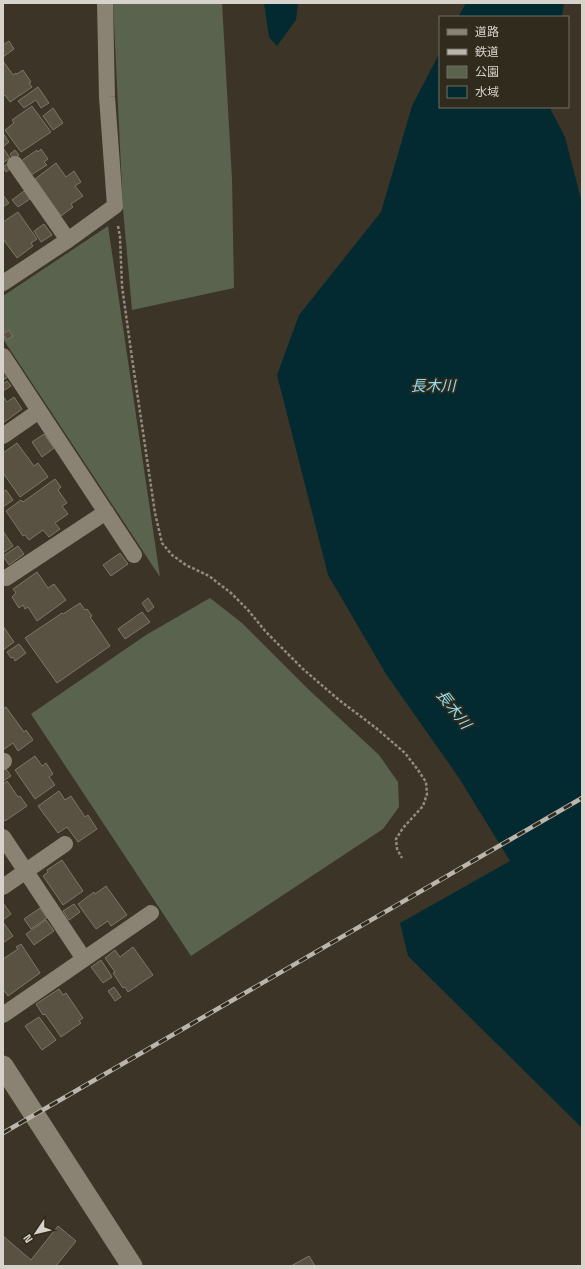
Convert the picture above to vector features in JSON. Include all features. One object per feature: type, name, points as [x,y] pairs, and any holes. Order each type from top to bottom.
[{"type":"street","points":[[3,283],[68,240],[115,206],[107,96],[105,3]]},
{"type":"street","points":[[15,164],[68,240]]},
{"type":"street","points":[[3,356],[134,555]]},
{"type":"street","points":[[3,436],[39,411]]},
{"type":"street","points":[[6,578],[106,512]]},
{"type":"street","points":[[3,836],[84,959]]},
{"type":"street","points":[[3,887],[65,844]]},
{"type":"street","points":[[3,1015],[151,913]]},
{"type":"street","points":[[3,1066],[132,1266]]},
{"type":"path","points":[[115,206],[120,237],[122,286],[132,358],[155,514],[162,543],[172,555],[186,565],[209,576],[231,593],[298,664],[339,700],[376,728],[405,753],[418,770],[426,782],[427,794],[423,806],[403,828],[396,839],[397,849],[402,858]]},
{"type":"green space","points":[[113,3],[222,3],[232,179],[234,288],[132,310],[123,209]]},
{"type":"green space","points":[[108,226],[160,577],[3,339],[3,296]]},
{"type":"green space","points":[[210,598],[242,623],[308,689],[379,755],[398,782],[399,807],[383,829],[191,956],[31,714],[146,635]]},
{"type":"water","points":[[264,3],[298,3],[296,20],[277,46],[269,37]]},
{"type":"water","points":[[466,3],[564,3],[562,16],[459,16]]},
{"type":"water","name":"長木川","points":[[439,54],[439,108],[551,108],[565,137],[582,203],[582,1128],[408,956],[400,923],[510,861],[459,778],[386,674],[328,575],[277,375],[299,315],[381,212],[412,106]]},
{"type":"building","points":[[9,41],[14,49],[3,57],[3,45]]},
{"type":"building","points":[[3,61],[13,75],[23,70],[31,82],[29,83],[32,87],[10,102],[5,95],[3,96]]},
{"type":"building","points":[[38,87],[49,103],[41,108],[36,100],[24,108],[18,101]]},
{"type":"building","points":[[32,106],[51,132],[21,152],[5,130],[14,123],[12,120]]},
{"type":"building","points":[[53,108],[63,123],[53,130],[43,116]]},
{"type":"building","points":[[3,133],[9,142],[4,146],[3,144]]},
{"type":"building","points":[[3,148],[10,158],[3,163]]},
{"type":"building","points":[[41,149],[48,159],[44,162],[47,165],[31,175],[21,161],[37,150],[38,152]]},
{"type":"building","points":[[15,150],[19,155],[14,159],[10,154]]},
{"type":"building","points":[[56,163],[66,177],[74,171],[81,182],[75,186],[83,196],[71,204],[73,207],[61,216],[35,179]]},
{"type":"building","points":[[7,164],[10,169],[6,172],[3,167]]},
{"type":"building","points":[[24,191],[30,199],[18,207],[12,200]]},
{"type":"building","points":[[3,195],[9,203],[3,207]]},
{"type":"building","points":[[18,212],[37,239],[31,243],[33,246],[17,258],[3,239],[3,222]]},
{"type":"building","points":[[44,224],[52,235],[41,242],[34,231]]},
{"type":"building","points":[[9,330],[13,336],[7,340],[3,334]]},
{"type":"building","points":[[3,370],[8,377],[3,380]]},
{"type":"building","points":[[7,381],[11,386],[3,391],[3,384]]},
{"type":"building","points":[[3,396],[7,402],[14,397],[22,409],[3,423]]},
{"type":"building","points":[[44,434],[54,448],[42,457],[32,442]]},
{"type":"building","points":[[17,443],[34,466],[38,463],[48,477],[20,497],[3,473],[3,453]]},
{"type":"building","points":[[55,479],[61,487],[58,490],[67,503],[62,506],[68,514],[55,523],[60,529],[49,537],[43,530],[29,540],[25,535],[23,536],[6,511],[21,500],[23,502]]},
{"type":"building","points":[[6,490],[13,500],[3,507],[3,492]]},
{"type":"building","points":[[3,531],[13,546],[3,553]]},
{"type":"building","points":[[18,546],[24,554],[9,565],[3,556]]},
{"type":"building","points":[[120,553],[128,564],[111,576],[103,565]]},
{"type":"building","points":[[37,572],[48,588],[54,584],[66,600],[37,621],[28,607],[25,609],[23,605],[19,608],[12,597],[16,593],[13,589]]},
{"type":"building","points":[[148,598],[154,607],[148,612],[142,603]]},
{"type":"building","points":[[80,603],[92,616],[90,617],[110,646],[57,683],[25,638],[62,613],[63,614]]},
{"type":"building","points":[[142,612],[150,622],[125,639],[118,629]]},
{"type":"building","points":[[3,626],[14,642],[3,650]]},
{"type":"building","points":[[19,644],[26,653],[15,661],[7,652]]},
{"type":"building","points":[[6,707],[24,732],[26,730],[33,740],[18,751],[13,743],[3,750],[3,709]]},
{"type":"building","points":[[35,756],[42,766],[46,763],[53,774],[49,777],[55,785],[35,799],[15,770]]},
{"type":"building","points":[[6,769],[11,776],[3,781],[3,771]]},
{"type":"building","points":[[7,781],[18,797],[20,796],[27,806],[5,821],[3,818],[3,784]]},
{"type":"building","points":[[59,791],[65,800],[71,796],[85,817],[88,815],[97,829],[78,842],[67,827],[58,833],[38,806]]},
{"type":"building","points":[[62,860],[83,891],[63,905],[43,876],[48,872],[47,870]]},
{"type":"building","points":[[106,886],[127,915],[111,926],[108,921],[96,929],[78,904],[94,892],[95,894]]},
{"type":"building","points":[[3,903],[11,914],[3,920]]},
{"type":"building","points":[[74,904],[80,912],[69,920],[63,911]]},
{"type":"building","points":[[40,908],[47,918],[31,929],[24,919]]},
{"type":"building","points":[[46,920],[54,931],[34,945],[26,934]]},
{"type":"building","points":[[3,922],[13,936],[3,943]]},
{"type":"building","points":[[21,944],[40,973],[8,996],[3,989],[3,959],[18,949],[16,947]]},
{"type":"building","points":[[133,947],[153,975],[128,992],[125,987],[123,988],[113,973],[115,972],[105,958],[115,950],[120,957]]},
{"type":"building","points":[[101,960],[112,977],[103,983],[91,967]]},
{"type":"building","points":[[114,987],[121,997],[115,1001],[108,991]]},
{"type":"building","points":[[59,989],[63,995],[66,993],[83,1018],[79,1021],[81,1023],[61,1037],[36,1004]]},
{"type":"building","points":[[39,1017],[56,1040],[42,1050],[25,1026]]},
{"type":"building","points":[[58,1226],[76,1241],[56,1266],[3,1266],[3,1236],[31,1260]]},
{"type":"building","points":[[309,1256],[315,1266],[291,1266]]},
{"type":"railway","points":[[3,1133],[582,798]]}]
